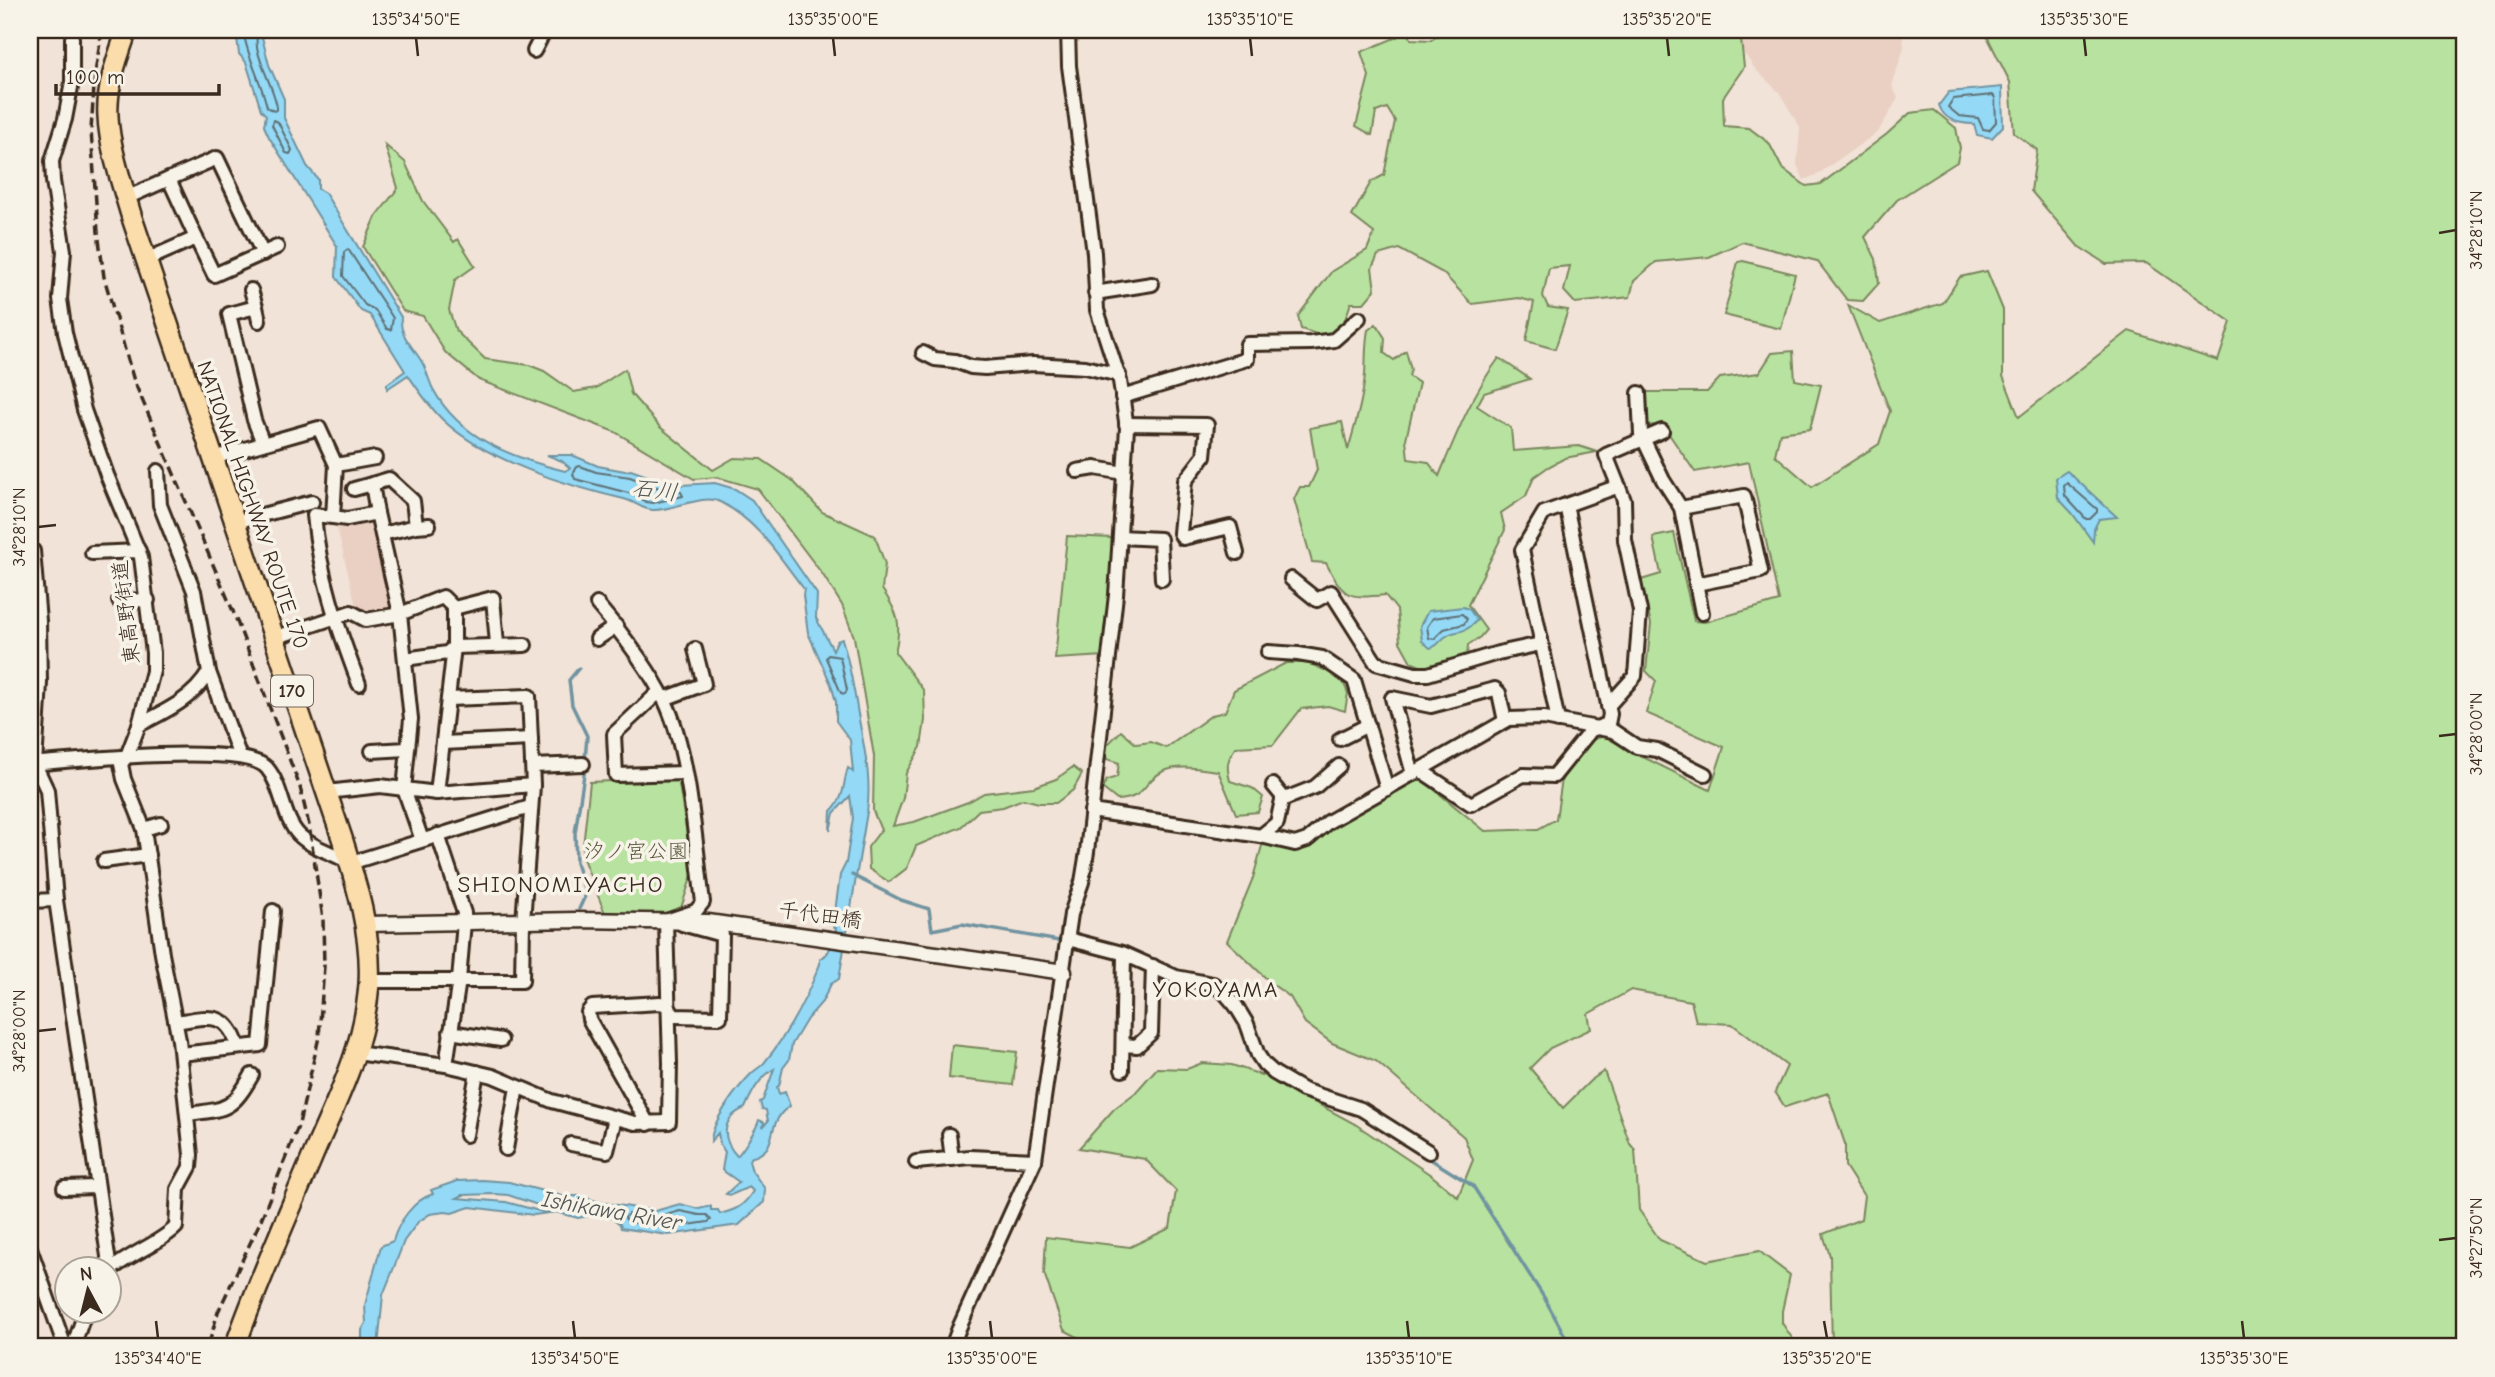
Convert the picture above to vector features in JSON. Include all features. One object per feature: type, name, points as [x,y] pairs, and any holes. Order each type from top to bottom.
[{"type":"highway","name":"NATIONAL HIGHWAY ROUTE 170","points":[[127,30],[114,74],[107,115],[126,198],[327,792],[366,924],[369,981],[356,1054],[235,1347]]},
{"type":"street","points":[[534,51],[545,30]]},
{"type":"street","points":[[952,1347],[958,1328],[1035,1160],[1071,914],[1082,882],[1109,673],[1126,424],[1119,375],[1097,310],[1094,253],[1071,78],[1068,30]]},
{"type":"street","name":"東高野街道","points":[[72,38],[72,82],[65,119],[52,161],[64,251],[60,299],[65,332],[87,419],[139,551],[148,600],[153,671],[139,725],[121,764],[124,779],[144,829],[162,954],[181,1054],[188,1114],[190,1167],[178,1189],[176,1227],[122,1262]]},
{"type":"street","points":[[126,198],[218,158],[263,254]]},
{"type":"street","points":[[169,179],[214,275],[277,247]]},
{"type":"street","points":[[146,260],[196,238]]},
{"type":"street","points":[[1095,293],[1152,284]]},
{"type":"street","points":[[251,290],[259,321]]},
{"type":"street","points":[[256,307],[229,314],[262,443]]},
{"type":"street","points":[[1122,397],[1247,359],[1247,344],[1311,344],[1334,340],[1359,318]]},
{"type":"street","points":[[923,353],[935,359],[955,360],[971,367],[1033,364],[1073,366],[1119,375]]},
{"type":"street","points":[[1639,393],[1641,434],[1663,480],[1681,508],[1702,613]]},
{"type":"street","points":[[1126,424],[1207,425],[1204,456],[1185,481],[1180,533],[1183,538],[1230,527],[1237,553]]},
{"type":"street","points":[[213,458],[319,428],[336,465],[333,517]]},
{"type":"street","points":[[1608,706],[1635,676],[1640,611],[1625,540],[1624,500],[1606,455],[1662,430]]},
{"type":"street","points":[[336,465],[376,458]]},
{"type":"street","points":[[1077,471],[1095,468],[1124,473]]},
{"type":"street","points":[[158,471],[160,505],[194,591],[209,672],[240,757]]},
{"type":"street","points":[[354,489],[389,480],[413,501],[415,526]]},
{"type":"street","points":[[372,484],[400,614],[411,719],[404,789],[422,840]]},
{"type":"street","points":[[1559,721],[1522,550],[1544,513],[1619,486]]},
{"type":"street","points":[[1681,508],[1744,496],[1761,570],[1696,583]]},
{"type":"street","points":[[235,522],[312,502]]},
{"type":"street","points":[[1505,721],[1499,693],[1495,689],[1431,706],[1392,698],[1417,772],[1471,804],[1523,775],[1554,776],[1591,730],[1608,724],[1608,706],[1566,505]]},
{"type":"street","points":[[359,684],[334,618],[317,551],[314,515],[347,519],[377,513]]},
{"type":"street","points":[[382,534],[429,525]]},
{"type":"street","points":[[1120,537],[1160,539],[1163,579]]},
{"type":"street","points":[[30,549],[33,551],[39,621],[32,764],[47,790],[56,900],[106,1254]]},
{"type":"street","points":[[92,553],[139,551]]},
{"type":"street","points":[[1291,579],[1317,600],[1331,592],[1376,663],[1415,674],[1428,674],[1498,653],[1541,644]]},
{"type":"street","points":[[274,638],[351,612],[366,620],[400,614],[443,597],[454,608],[454,648],[437,793]]},
{"type":"street","points":[[454,608],[493,598],[497,644]]},
{"type":"street","points":[[119,601],[148,600]]},
{"type":"street","points":[[597,604],[616,626],[662,695],[674,723],[685,773],[702,902],[696,911],[672,922]]},
{"type":"street","points":[[597,639],[616,626]]},
{"type":"street","points":[[404,659],[447,653],[454,648],[497,644],[525,645]]},
{"type":"street","points":[[685,773],[616,775],[614,734],[662,695],[704,684],[695,649]]},
{"type":"street","points":[[1268,652],[1322,659],[1354,680],[1387,789]]},
{"type":"street","points":[[139,725],[182,702],[196,690],[209,672]]},
{"type":"street","points":[[369,981],[522,981],[523,922],[533,785],[529,696],[448,699]]},
{"type":"street","points":[[1091,811],[1261,835],[1295,844],[1307,841],[1328,822],[1509,719],[1544,718],[1598,727],[1612,731],[1637,747],[1657,750],[1705,774]]},
{"type":"street","points":[[1340,739],[1368,725]]},
{"type":"street","points":[[443,743],[531,738]]},
{"type":"street","points":[[372,751],[407,749]]},
{"type":"street","points":[[32,764],[127,756],[248,758],[265,766],[297,833],[312,844],[350,863],[530,807]]},
{"type":"street","points":[[533,766],[583,764]]},
{"type":"street","points":[[1282,800],[1315,787],[1339,766]]},
{"type":"street","points":[[327,792],[380,786],[437,793],[533,785]]},
{"type":"street","points":[[1261,835],[1276,822],[1282,800],[1273,785]]},
{"type":"street","points":[[144,829],[161,824]]},
{"type":"street","points":[[438,835],[464,913],[459,980],[446,1065]]},
{"type":"street","points":[[104,861],[148,855]]},
{"type":"street","points":[[30,901],[56,900]]},
{"type":"street","points":[[181,1054],[260,1045],[273,911]]},
{"type":"street","points":[[667,1005],[674,1016],[720,1017],[722,935],[672,922]]},
{"type":"street","points":[[356,1054],[446,1065],[493,1076],[552,1101],[615,1118],[648,1124],[669,1122],[667,1005],[672,922]]},
{"type":"street","name":"千代田橋","points":[[366,924],[672,922],[742,925],[1064,972]]},
{"type":"street","points":[[1068,939],[1124,954],[1176,977],[1213,984],[1224,992],[1247,1024],[1258,1055],[1274,1073],[1303,1090],[1361,1109],[1429,1152]]},
{"type":"street","points":[[1122,1070],[1124,954]]},
{"type":"street","points":[[1123,1045],[1137,1046],[1151,1033],[1153,966]]},
{"type":"street","points":[[648,1124],[589,1019],[588,1012],[593,1007],[667,1005]]},
{"type":"street","points":[[176,1022],[203,1018],[219,1019],[230,1027],[238,1048]]},
{"type":"street","points":[[450,1032],[501,1040]]},
{"type":"street","points":[[466,1135],[464,1111],[477,1072]]},
{"type":"street","points":[[188,1114],[228,1107],[253,1075]]},
{"type":"street","points":[[506,1149],[504,1127],[517,1087]]},
{"type":"street","points":[[579,1142],[607,1151],[615,1118]]},
{"type":"street","points":[[949,1135],[952,1159]]},
{"type":"street","points":[[916,1162],[952,1159],[1035,1160]]},
{"type":"street","points":[[64,1188],[96,1187]]},
{"type":"street","points":[[30,1248],[65,1347]]},
{"type":"street","points":[[74,1347],[82,1324]]},
{"type":"shaded area","points":[[1727,30],[1902,30],[1904,47],[1892,86],[1898,98],[1878,132],[1818,174],[1804,180],[1797,165],[1800,127],[1779,92],[1756,70]]},
{"type":"shaded area","points":[[365,518],[374,521],[394,603],[389,612],[368,615],[357,610],[336,524]]},
{"type":"green space","points":[[1395,30],[1408,30],[1411,39],[1431,40],[1448,30],[1740,30],[1744,67],[1723,98],[1724,126],[1749,128],[1769,143],[1782,168],[1806,186],[1821,184],[1910,113],[1934,110],[1956,128],[1960,148],[1957,162],[1897,200],[1865,237],[1876,259],[1879,283],[1863,301],[1847,300],[1817,261],[1742,242],[1709,257],[1656,262],[1634,281],[1630,297],[1575,303],[1564,291],[1570,266],[1549,268],[1543,296],[1548,307],[1568,310],[1555,349],[1526,341],[1534,302],[1519,298],[1472,304],[1443,273],[1399,249],[1378,255],[1372,268],[1375,290],[1364,303],[1351,303],[1343,325],[1329,338],[1301,329],[1298,316],[1332,271],[1367,250],[1374,233],[1352,216],[1371,182],[1384,175],[1395,121],[1387,108],[1376,112],[1372,135],[1356,126],[1369,76],[1361,52],[1397,37]]},
{"type":"green space","points":[[1984,30],[2465,30],[2465,1345],[1832,1347],[1830,1256],[1823,1234],[1861,1219],[1864,1196],[1845,1166],[1845,1144],[1828,1093],[1785,1107],[1775,1092],[1787,1066],[1732,1024],[1696,1022],[1691,1001],[1631,990],[1588,1014],[1591,1029],[1550,1048],[1530,1068],[1563,1108],[1604,1071],[1630,1144],[1635,1150],[1639,1210],[1660,1240],[1707,1261],[1759,1251],[1790,1275],[1782,1323],[1798,1347],[1097,1347],[1064,1330],[1044,1273],[1046,1237],[1130,1247],[1170,1228],[1176,1191],[1145,1159],[1079,1148],[1114,1109],[1135,1093],[1157,1068],[1187,1069],[1202,1063],[1232,1065],[1270,1078],[1355,1124],[1431,1175],[1458,1197],[1473,1160],[1464,1137],[1376,1061],[1332,1043],[1305,1023],[1290,997],[1272,984],[1227,941],[1253,878],[1263,842],[1298,850],[1333,826],[1420,778],[1485,831],[1538,829],[1556,819],[1562,779],[1589,741],[1604,736],[1710,790],[1724,747],[1646,713],[1656,681],[1646,671],[1651,624],[1641,580],[1661,574],[1653,537],[1674,533],[1694,621],[1705,622],[1779,601],[1749,462],[1695,472],[1662,424],[1647,426],[1647,392],[1707,392],[1720,378],[1759,373],[1772,353],[1793,351],[1795,380],[1821,385],[1810,429],[1780,433],[1775,455],[1812,487],[1879,444],[1890,411],[1848,305],[1880,323],[1943,303],[1960,277],[1987,271],[2003,310],[2003,376],[2019,417],[2129,331],[2218,361],[2231,322],[2146,263],[2106,264],[2078,246],[2031,191],[2037,150],[2014,133],[2010,82]]},
{"type":"green space","points":[[385,145],[405,162],[423,201],[454,242],[458,239],[475,266],[455,280],[449,310],[456,331],[485,359],[529,365],[544,371],[574,392],[596,388],[625,369],[631,394],[660,427],[713,470],[734,458],[761,459],[792,480],[822,512],[875,536],[885,564],[882,589],[897,619],[895,652],[924,691],[925,720],[921,747],[906,773],[903,798],[893,826],[914,822],[968,802],[984,793],[1034,787],[1056,779],[1073,767],[1082,774],[1073,790],[1056,803],[1023,799],[1003,807],[979,810],[961,827],[916,846],[907,868],[889,882],[869,869],[868,847],[881,830],[873,811],[874,756],[854,637],[842,605],[823,575],[758,489],[717,477],[694,479],[615,432],[479,380],[445,352],[423,316],[403,311],[363,247],[376,217],[398,188]]},
{"type":"green space","points":[[1738,262],[1795,274],[1781,329],[1724,315]]},
{"type":"green space","points":[[1376,324],[1385,338],[1384,353],[1394,360],[1406,351],[1411,370],[1409,376],[1419,383],[1406,439],[1408,459],[1428,462],[1439,476],[1473,400],[1499,358],[1530,379],[1484,393],[1477,406],[1511,428],[1513,451],[1579,446],[1597,452],[1565,458],[1548,467],[1534,477],[1526,496],[1501,513],[1505,530],[1468,605],[1486,630],[1468,645],[1467,657],[1427,669],[1411,662],[1400,642],[1397,610],[1385,595],[1354,596],[1342,589],[1326,563],[1312,562],[1294,499],[1300,487],[1309,487],[1317,470],[1310,428],[1342,422],[1348,450],[1362,393],[1368,330]]},
{"type":"green space","points":[[1067,536],[1113,538],[1105,656],[1055,659]]},
{"type":"green space","points":[[1286,663],[1308,663],[1341,677],[1348,693],[1345,711],[1328,706],[1301,709],[1273,745],[1236,747],[1228,763],[1230,781],[1252,788],[1263,797],[1258,812],[1236,814],[1218,771],[1175,768],[1162,772],[1139,793],[1127,799],[1117,800],[1102,788],[1107,780],[1117,777],[1119,763],[1107,759],[1104,748],[1121,731],[1136,744],[1151,742],[1166,748],[1212,715],[1225,712],[1234,690]]},
{"type":"green space","name":"汐ノ宮公園","points":[[678,778],[693,872],[679,914],[605,913],[582,856],[590,782]]},
{"type":"green space","points":[[952,1045],[1017,1052],[1013,1085],[949,1078]]},
{"type":"water","points":[[236,30],[274,31],[262,37],[269,65],[284,99],[284,118],[307,166],[318,179],[318,189],[325,193],[401,317],[402,330],[423,364],[433,389],[458,421],[490,444],[546,466],[565,471],[570,468],[562,461],[547,455],[572,455],[598,466],[631,470],[680,485],[715,483],[735,489],[752,500],[817,594],[816,618],[833,650],[837,641],[842,639],[868,775],[867,812],[839,979],[831,984],[822,1002],[807,1019],[792,1044],[789,1060],[783,1068],[777,1087],[779,1094],[785,1092],[790,1106],[777,1121],[769,1145],[749,1161],[752,1171],[765,1189],[764,1202],[739,1225],[668,1235],[621,1228],[612,1218],[593,1215],[578,1218],[556,1212],[534,1215],[470,1207],[452,1213],[430,1214],[418,1222],[404,1241],[383,1295],[378,1347],[362,1347],[362,1330],[366,1323],[365,1305],[381,1246],[393,1241],[407,1213],[419,1201],[433,1194],[431,1190],[457,1181],[509,1182],[562,1196],[581,1196],[599,1202],[655,1211],[680,1204],[699,1209],[711,1206],[711,1210],[718,1210],[720,1214],[739,1207],[750,1196],[753,1191],[749,1187],[731,1195],[726,1194],[739,1182],[722,1170],[725,1152],[718,1133],[711,1141],[712,1133],[733,1096],[764,1063],[789,1028],[809,990],[820,959],[827,954],[831,946],[836,928],[833,926],[840,875],[846,863],[853,818],[850,796],[834,813],[830,831],[831,811],[841,796],[848,768],[853,772],[850,740],[836,721],[836,702],[831,684],[808,633],[804,589],[767,541],[746,519],[713,500],[649,510],[628,500],[529,470],[482,448],[444,421],[408,375],[387,389],[387,384],[405,371],[370,315],[361,311],[336,277],[337,246],[269,137],[264,126],[266,115],[261,110],[246,62],[239,54]],"holes":[[[774,1069],[760,1102],[762,1109],[766,1110],[768,1121],[763,1127],[764,1122],[759,1120],[750,1139],[737,1156],[726,1136],[728,1123],[731,1117],[745,1108],[756,1086]],[[463,1195],[508,1195],[550,1209],[543,1212],[506,1202],[457,1198]]]},
{"type":"water","points":[[2002,87],[2003,126],[1992,138],[1977,135],[1974,124],[1948,118],[1939,105],[1949,92]]},
{"type":"water","points":[[2067,471],[2117,517],[2099,519],[2094,529],[2093,542],[2058,498],[2056,478]]},
{"type":"water","points":[[1463,607],[1469,609],[1477,620],[1472,625],[1449,634],[1430,648],[1422,641],[1420,626],[1428,611]]},
{"type":"waterway","points":[[579,668],[569,680],[572,705],[587,736],[585,760]]},
{"type":"waterway","points":[[579,909],[586,894],[576,863],[575,833],[585,768]]},
{"type":"waterway","points":[[852,875],[901,900],[929,909],[932,930],[962,924],[1065,942]]},
{"type":"waterway","points":[[1174,982],[1182,987],[1200,987]]},
{"type":"waterway","points":[[1244,1032],[1248,1052],[1255,1060]]},
{"type":"waterway","points":[[1427,1157],[1473,1186],[1545,1299],[1571,1347]]},
{"type":"railway","points":[[102,30],[95,73],[91,130],[104,277],[134,381],[233,611],[300,787],[309,825],[323,919],[324,966],[319,1037],[299,1124],[260,1222],[218,1312],[208,1347]]},
{"type":"district","name":"SHIONOMIYACHO","points":[[561,884]]},
{"type":"district","name":"YOKOYAMA","points":[[1216,989]]},
{"type":"water label","name":"石川","points":[[655,490]]},
{"type":"water label","name":"Ishikawa River","points":[[612,1211]]}]
